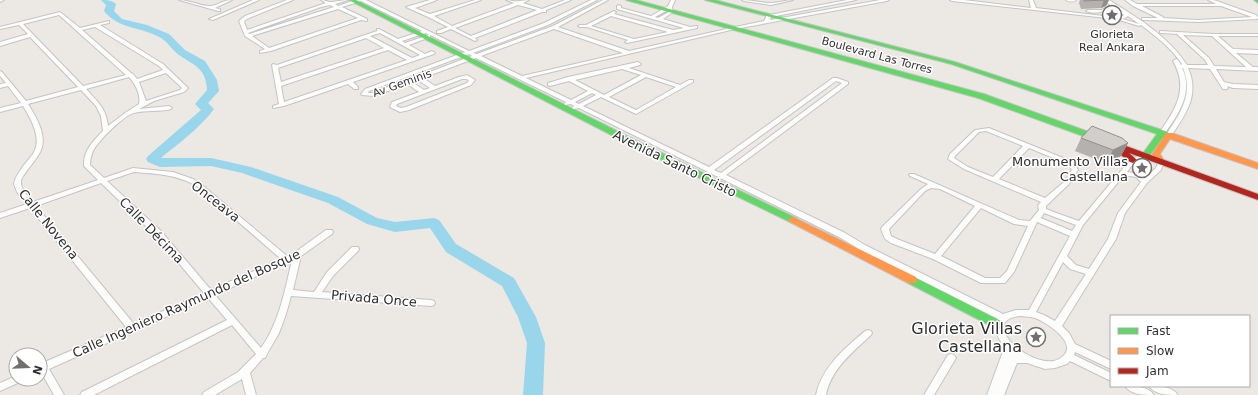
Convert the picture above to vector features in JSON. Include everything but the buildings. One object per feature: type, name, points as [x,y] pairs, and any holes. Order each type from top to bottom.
[{"type":"main road","name":"Avenida Santo Cristo","points":[[355,0],[518,79],[853,249],[1001,321]]},
{"type":"main road","name":"Boulevard Las Torres","points":[[629,0],[668,9],[981,96],[1258,197]]},
{"type":"main road","name":"Boulevard Las Torres","points":[[708,0],[768,20],[784,20],[952,63],[1258,166]]},
{"type":"main road","points":[[1144,156],[1165,134]]},
{"type":"main road","points":[[1161,162],[1156,154],[1165,134]]},
{"type":"main road","name":"Boulevard Las Torres","points":[[1116,145],[1133,160]]},
{"type":"street","points":[[181,0],[218,10]]},
{"type":"street","points":[[210,8],[230,0]]},
{"type":"street","points":[[211,19],[258,0]]},
{"type":"street","points":[[269,50],[248,34],[241,23],[243,19],[291,0]]},
{"type":"street","points":[[262,52],[363,20],[323,0]]},
{"type":"street","points":[[248,34],[320,6],[355,0]]},
{"type":"street","points":[[248,34],[338,8],[355,0]]},
{"type":"street","points":[[435,0],[409,8],[430,16],[474,39],[569,0]]},
{"type":"street","points":[[430,16],[480,0]]},
{"type":"street","points":[[508,0],[544,11]]},
{"type":"street","points":[[439,32],[527,0]]},
{"type":"street","name":"Av Geminis","points":[[595,0],[546,24],[469,55],[418,77],[372,95],[365,95],[364,93],[412,73],[469,55],[554,27],[606,0]]},
{"type":"street","points":[[659,20],[674,0]]},
{"type":"street","points":[[744,0],[763,4],[791,0]]},
{"type":"street","points":[[518,79],[627,52],[854,0]]},
{"type":"street","points":[[784,20],[887,0]]},
{"type":"street","points":[[952,0],[1024,6],[1033,5],[1088,13],[1140,25]]},
{"type":"street","points":[[989,0],[1024,6]]},
{"type":"street","points":[[1068,0],[1074,0]]},
{"type":"street","points":[[1102,0],[1140,25],[1158,40],[1180,63],[1255,69]]},
{"type":"street","points":[[1106,0],[1126,16],[1156,33],[1180,63],[1183,74],[1183,96],[1165,134]]},
{"type":"street","points":[[1127,0],[1163,20]]},
{"type":"street","points":[[1144,18],[1198,21],[1257,18],[1210,0]]},
{"type":"street","points":[[846,1],[856,6]]},
{"type":"street","points":[[1135,5],[1223,5]]},
{"type":"street","points":[[587,26],[610,14],[619,7],[651,18],[689,28]]},
{"type":"street","points":[[1088,13],[1113,7]]},
{"type":"street","points":[[651,18],[668,9]]},
{"type":"street","points":[[1105,10],[1126,16]]},
{"type":"street","points":[[0,28],[60,13],[131,75],[136,81],[143,99],[142,104],[182,91],[185,88],[161,65],[96,25]]},
{"type":"street","points":[[610,14],[673,32]]},
{"type":"street","points":[[1112,18],[1126,16]]},
{"type":"street","points":[[78,30],[107,22]]},
{"type":"street","points":[[20,23],[80,88],[98,105],[104,116],[106,130]]},
{"type":"street","points":[[546,24],[627,52]]},
{"type":"street","points":[[580,26],[587,26],[630,41],[695,27]]},
{"type":"street","points":[[282,105],[276,66],[380,30],[400,40],[423,55]]},
{"type":"street","points":[[593,40],[607,32]]},
{"type":"street","points":[[1162,32],[1179,34],[1258,35]]},
{"type":"street","points":[[400,40],[426,34]]},
{"type":"street","points":[[406,44],[426,34]]},
{"type":"street","points":[[1179,34],[1212,65],[1223,86],[1258,87]]},
{"type":"street","points":[[0,44],[32,35]]},
{"type":"street","points":[[1213,35],[1255,69]]},
{"type":"street","points":[[366,36],[410,59]]},
{"type":"street","points":[[278,85],[388,48]]},
{"type":"street","points":[[1232,51],[1258,52]]},
{"type":"street","points":[[275,108],[410,59],[432,53]]},
{"type":"street","points":[[550,84],[638,64]]},
{"type":"street","points":[[623,67],[681,87]]},
{"type":"street","points":[[136,81],[166,71]]},
{"type":"street","name":"Calle Novena","points":[[0,73],[24,103],[35,124],[40,145],[17,182],[18,187],[31,205],[132,328]]},
{"type":"street","points":[[412,73],[434,88]]},
{"type":"street","points":[[0,110],[131,75]]},
{"type":"street","points":[[570,106],[602,96],[646,75]]},
{"type":"street","points":[[402,77],[424,92]]},
{"type":"street","points":[[468,77],[472,80],[469,84],[407,109],[400,110],[393,108],[394,103],[424,92],[461,78],[468,77]]},
{"type":"street","points":[[568,79],[636,112],[690,81]]},
{"type":"street","points":[[709,170],[835,79],[846,83],[721,176]]},
{"type":"street","points":[[348,81],[356,88]]},
{"type":"street","points":[[0,86],[10,84]]},
{"type":"street","points":[[570,106],[592,91]]},
{"type":"street","name":"Calle Décima","points":[[142,104],[106,130],[89,154],[86,162],[87,166],[158,232],[262,355]]},
{"type":"street","name":"Avenida Santo Cristo","points":[[570,106],[709,170],[1001,321]]},
{"type":"street","name":"Calle Décima","points":[[132,112],[169,108]]},
{"type":"street","points":[[941,187],[930,186],[923,190],[885,228],[888,236],[894,241],[936,257],[984,281],[1002,281],[1010,272],[1035,222],[1043,210],[1042,205],[1067,183],[1075,170],[1074,166],[1058,157],[1027,146],[988,129],[977,131],[952,155],[951,159],[957,164],[1045,201]]},
{"type":"street","points":[[994,180],[1027,146]]},
{"type":"street","points":[[1031,314],[1080,224],[1133,160],[1144,156]]},
{"type":"street","points":[[1058,326],[1112,240],[1122,213],[1145,182],[1160,169],[1161,162]]},
{"type":"street","name":"Onceava","points":[[102,180],[133,170],[173,174],[194,182],[287,260]]},
{"type":"street","points":[[1122,173],[1138,175],[1145,182]]},
{"type":"street","points":[[912,175],[1017,222],[1035,222],[1074,235]]},
{"type":"street","points":[[0,216],[102,180]]},
{"type":"street","points":[[936,257],[979,206]]},
{"type":"street","points":[[1043,210],[1080,224]]},
{"type":"street","name":"Calle Ingeniero Raymundo del Bosque","points":[[48,365],[287,260],[297,255],[329,232]]},
{"type":"street","name":"Privada Once","points":[[317,294],[334,270],[355,249]]},
{"type":"street","points":[[207,395],[245,372],[262,355],[278,327],[297,255]]},
{"type":"street","points":[[1063,257],[1073,267],[1091,273]]},
{"type":"street","name":"Privada Once","points":[[288,293],[431,303]]},
{"type":"street","points":[[992,395],[1007,354],[1004,342],[999,332],[1001,321],[1010,314],[1031,314],[1058,326],[1066,334],[1071,346],[1070,357]]},
{"type":"street","points":[[85,395],[233,321]]},
{"type":"street","points":[[821,395],[822,385],[838,362],[868,333]]},
{"type":"street","points":[[1004,342],[1018,354],[1029,360]]},
{"type":"street","points":[[1071,346],[1110,365]]},
{"type":"street","points":[[999,395],[1014,359],[1053,364],[1062,362],[1070,357]]},
{"type":"street","points":[[1070,357],[1110,377]]},
{"type":"street","points":[[929,395],[951,358]]},
{"type":"street","points":[[245,372],[251,395]]},
{"type":"street","points":[[48,378],[59,395]]},
{"type":"street","points":[[1132,387],[1149,395]]},
{"type":"street","points":[[1156,387],[1173,395]]},
{"type":"waterway","points":[[105,0],[111,4],[109,11],[119,21],[144,27],[166,36],[181,52],[201,63],[212,80],[213,91],[201,104],[208,109],[201,118],[153,159],[160,163],[211,162],[246,170],[333,200],[372,221],[395,227],[434,223],[451,248],[508,282],[527,317],[536,343],[533,395]]},
{"type":"traffic: fast","points":[[352,0],[628,140],[793,220]]},
{"type":"traffic: fast","points":[[629,0],[981,96],[1097,138]]},
{"type":"traffic: fast","points":[[708,0],[953,63],[1172,137]]},
{"type":"traffic: fast","points":[[1145,156],[1162,133]]},
{"type":"traffic: fast","points":[[912,280],[999,325]]},
{"type":"traffic: slow","points":[[1161,162],[1156,154],[1169,135]]},
{"type":"traffic: slow","points":[[1172,137],[1258,166]]},
{"type":"traffic: slow","points":[[793,220],[912,280]]},
{"type":"traffic: jam","points":[[1112,144],[1133,160]]},
{"type":"traffic: jam","points":[[1123,148],[1258,197]]},
{"type":"place","name":"Glorieta Real Ankara","points":[[1112,15]]},
{"type":"place","name":"Monumento Villas Castellana","points":[[1142,168]]},
{"type":"place","name":"Glorieta Villas Castellana","points":[[1036,337]]}]
